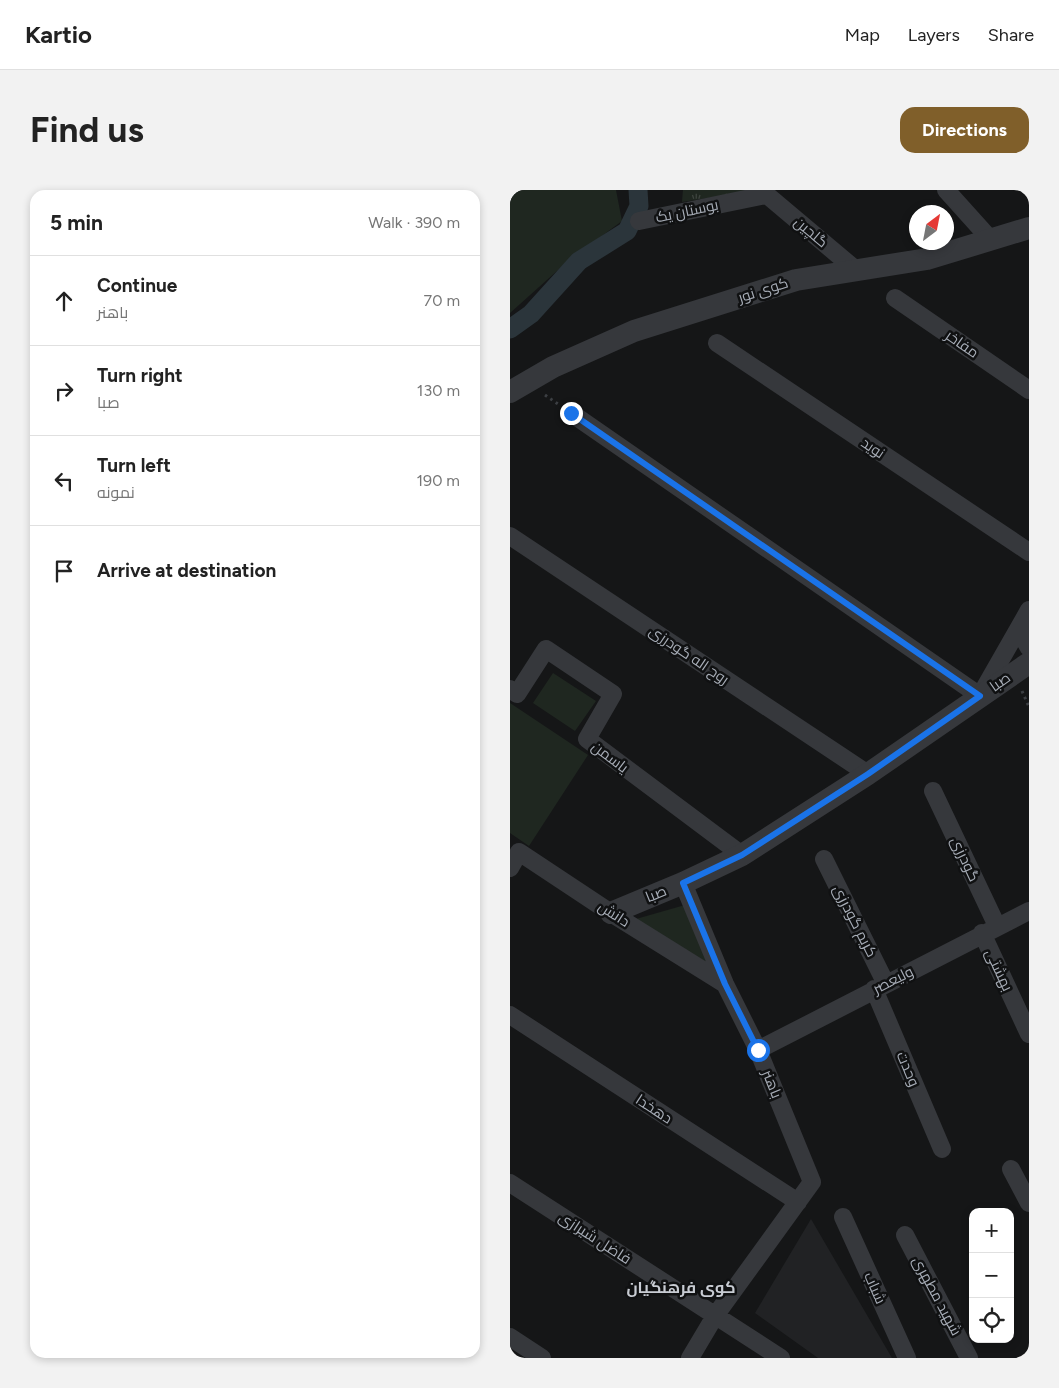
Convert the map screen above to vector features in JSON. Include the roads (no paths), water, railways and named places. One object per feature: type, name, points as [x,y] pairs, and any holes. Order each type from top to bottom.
[{"type":"street","points":[[946,190],[991,240]]},
{"type":"street","name":"بوستان یک","points":[[639,221],[763,192]]},
{"type":"street","name":"گلچین","points":[[763,192],[856,270]]},
{"type":"street","name":"کوی نور","points":[[518,388],[553,367],[634,331],[796,280],[927,259],[1029,228]]},
{"type":"street","name":"مفاخر","points":[[895,298],[1029,390]]},
{"type":"street","name":"نوید","points":[[717,343],[1029,552]]},
{"type":"street","points":[[571,413],[980,696],[1025,617]]},
{"type":"street","name":"روح اله گودرزی","points":[[510,536],[868,774]]},
{"type":"street","points":[[1025,617],[1022,636],[1029,648]]},
{"type":"street","name":"یاسمن","points":[[510,689],[517,694],[546,649],[613,694],[587,739],[742,855]]},
{"type":"street","name":"صبا","points":[[611,913],[683,883],[742,855],[868,774],[1029,663]]},
{"type":"street","name":"گودرزی","points":[[933,791],[990,930]]},
{"type":"street","name":"دانش","points":[[510,868],[519,852],[611,913],[725,984]]},
{"type":"street","name":"کریم گودرزی","points":[[824,859],[880,987]]},
{"type":"street","name":"باهنر","points":[[683,883],[725,984],[758,1050],[812,1182],[798,1202]]},
{"type":"street","name":"ولیعصر","points":[[758,1050],[1029,911]]},
{"type":"street","name":"بهشتی","points":[[990,930],[1029,1034]]},
{"type":"street","name":"وحدت","points":[[880,987],[942,1149]]},
{"type":"street","name":"دهخدا","points":[[510,1015],[798,1202]]},
{"type":"street","points":[[1011,1170],[1029,1203]]},
{"type":"street","name":"فاضل شیرازی","points":[[510,1183],[781,1358]]},
{"type":"street","points":[[690,1358],[715,1316],[798,1202]]},
{"type":"street","name":"شباب","points":[[843,1217],[907,1358]]},
{"type":"street","name":"شهید مطهری","points":[[905,1235],[969,1358]]},
{"type":"street","points":[[510,1337],[542,1358]]},
{"type":"waterway","points":[[510,329],[531,314],[579,261],[627,231],[639,206],[638,190]]},
{"type":"district","name":"کوی فرهنگیان","points":[[681,1287]]}]
